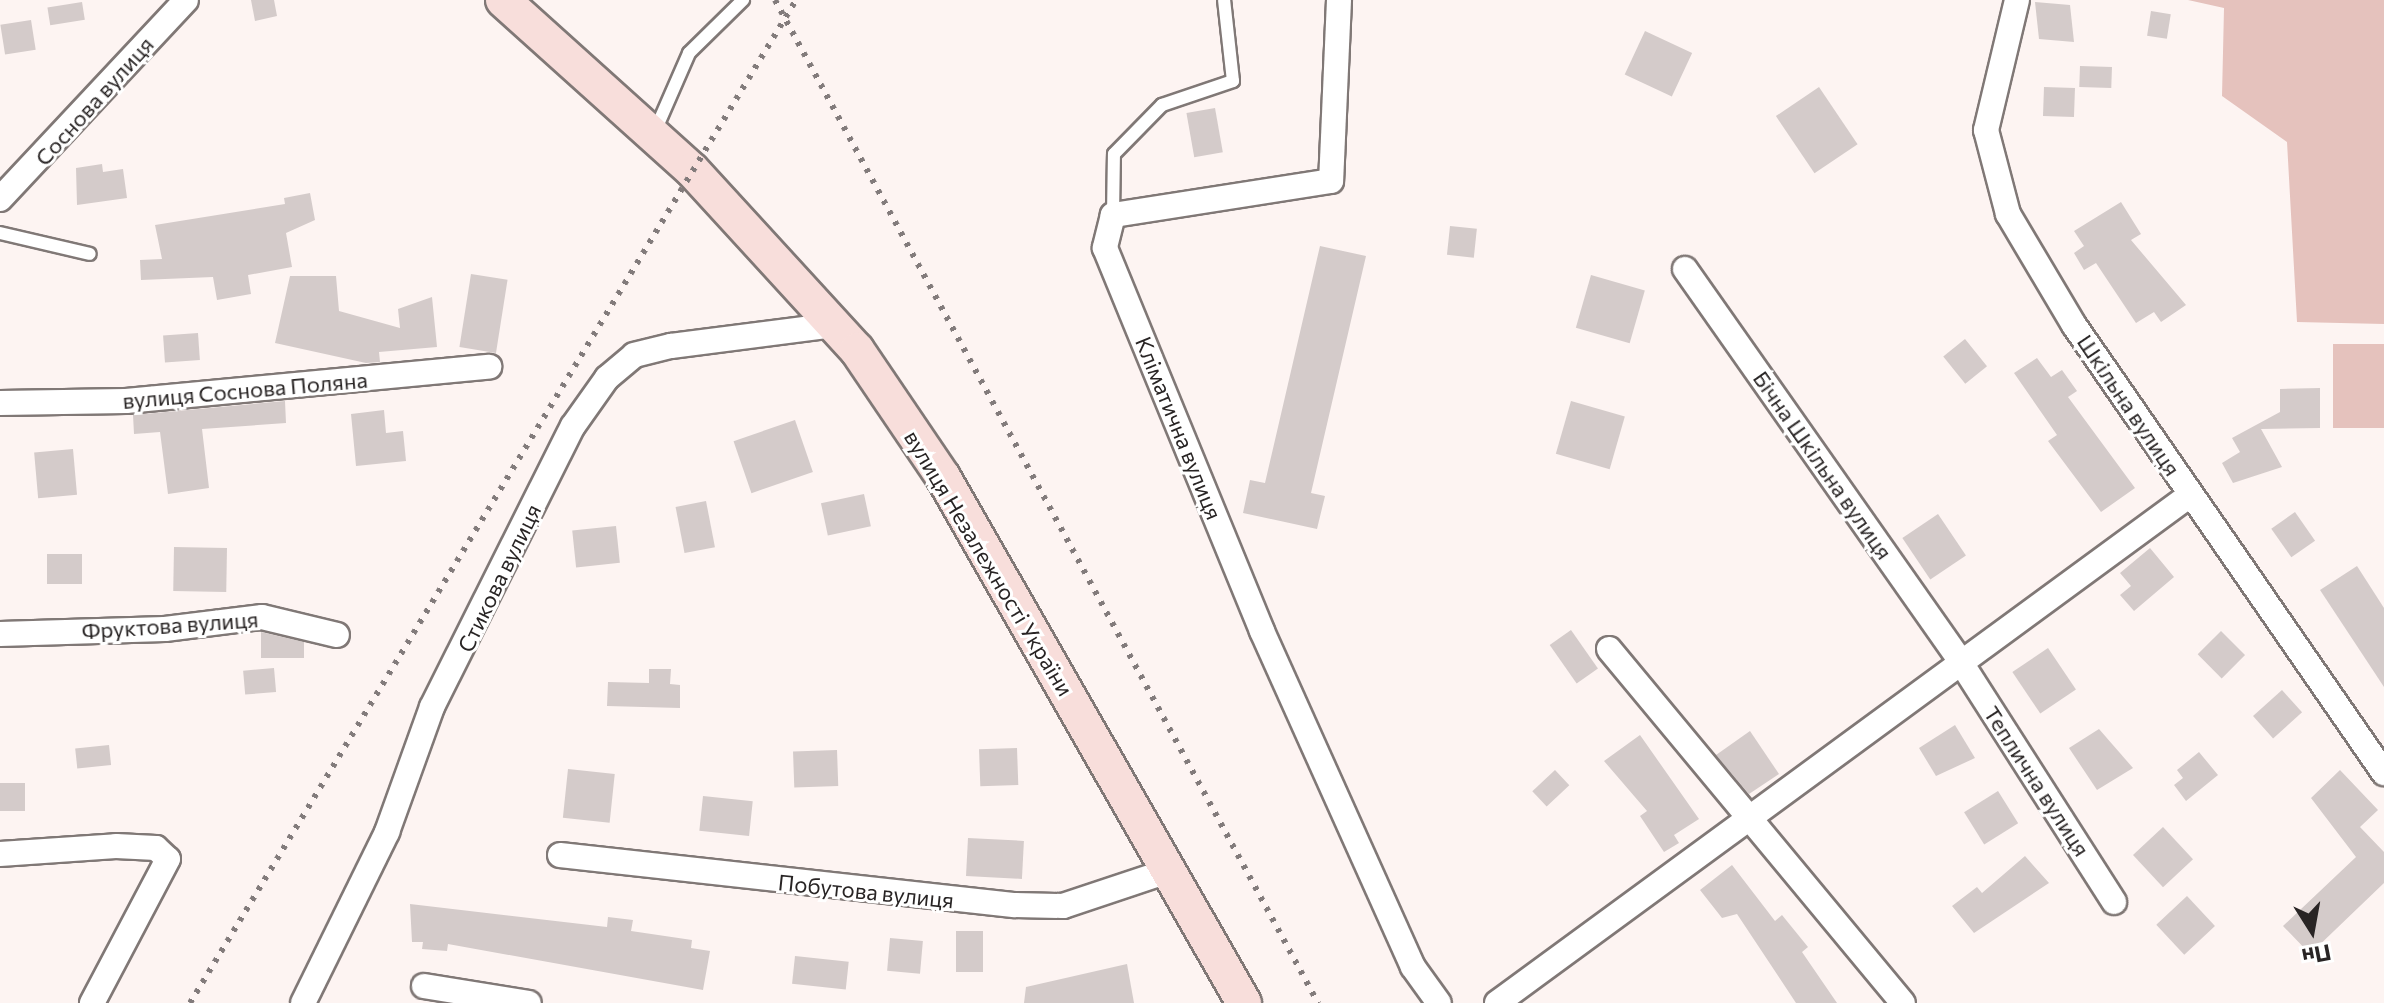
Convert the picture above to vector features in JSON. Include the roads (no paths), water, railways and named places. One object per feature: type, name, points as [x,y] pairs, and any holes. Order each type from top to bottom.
[{"type":"main road","name":"вулиця Незалежності України","points":[[503,0],[692,170],[836,325],[943,477],[1244,1003]]},
{"type":"street","name":"Соснова вулиця","points":[[0,199],[186,0]]},
{"type":"street","points":[[1113,215],[1331,181],[1339,0]]},
{"type":"street","name":"Шкільна вулиця","points":[[2017,0],[1986,130],[2008,214],[2190,495],[2380,762]]},
{"type":"street","name":"Кліматична вулиця","points":[[1113,215],[1105,248],[1262,631],[1413,967],[1439,1003]]},
{"type":"street","name":"Бічна Шкільна вулиця","points":[[1685,269],[1960,661]]},
{"type":"street","name":"Стикова вулиця","points":[[303,1003],[387,832],[432,707],[573,426],[607,378],[634,355],[671,346],[836,325]]},
{"type":"street","name":"вулиця Соснова Поляна","points":[[0,403],[126,401],[489,367]]},
{"type":"street","points":[[1497,1003],[1743,818],[2190,495]]},
{"type":"street","name":"Фруктова вулиця","points":[[0,634],[165,629],[262,617],[337,635]]},
{"type":"street","points":[[1609,649],[1743,818],[1903,1003]]},
{"type":"street","name":"Теплична вулиця","points":[[1960,661],[2114,902]]},
{"type":"street","points":[[0,854],[116,846],[156,848],[168,859],[92,1003]]},
{"type":"street","name":"Побутова вулиця","points":[[560,855],[1015,905],[1063,906],[1168,871]]},
{"type":"street","points":[[424,986],[529,1003]]},
{"type":"lane","points":[[653,138],[689,53],[743,0]]},
{"type":"lane","points":[[1113,215],[1114,154],[1162,105],[1233,81],[1224,0]]},
{"type":"lane","points":[[0,233],[90,254]]},
{"type":"railway","points":[[775,0],[1318,1003]]},
{"type":"railway","points":[[190,1003],[796,0]]}]
